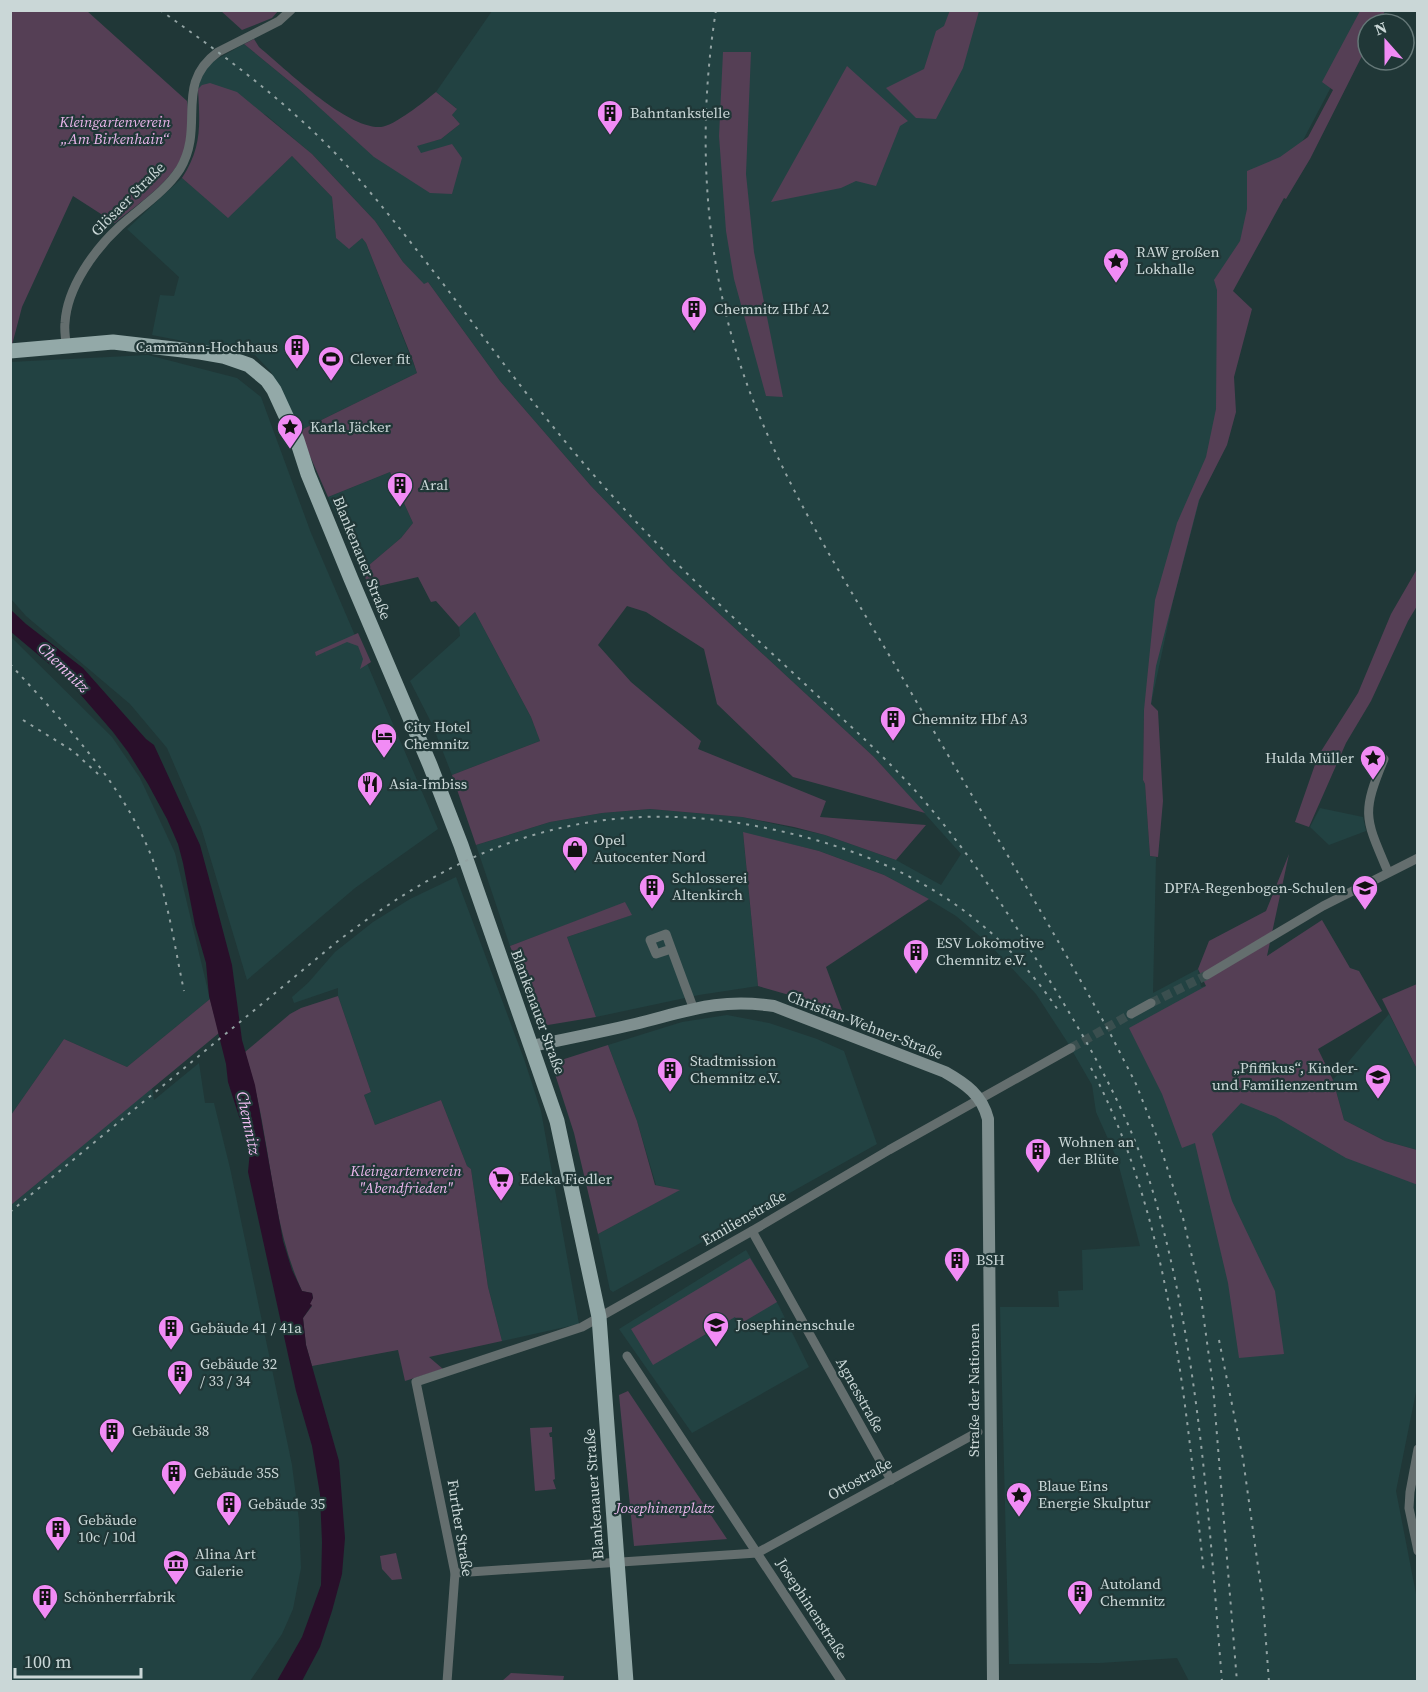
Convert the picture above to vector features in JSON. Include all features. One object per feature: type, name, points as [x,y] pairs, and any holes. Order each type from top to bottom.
[{"type":"main road","name":"Blankenauer Straße","points":[[10,351],[113,342],[223,356],[249,365],[267,380],[274,390],[297,440],[308,474],[430,765],[461,845],[532,1046],[559,1131],[599,1317],[626,1682]]},
{"type":"main road","name":"Christian-Wehner-Straße","points":[[532,1046],[693,1008],[731,1003],[753,1003],[774,1006],[945,1072],[965,1084],[980,1100]]},
{"type":"main road","name":"Straße der Nationen","points":[[980,1100],[988,1119],[993,1682]]},
{"type":"street","name":"Glösaer Straße","points":[[66,346],[65,323],[68,304],[88,264],[108,238],[160,192],[181,166],[192,134],[194,83],[197,74],[218,52],[279,21],[291,10]]},
{"type":"street","points":[[1384,759],[1370,794],[1367,816],[1388,872]]},
{"type":"street","points":[[1207,975],[1286,927],[1418,858]]},
{"type":"street","points":[[671,949],[693,1008]]},
{"type":"street","points":[[1131,1014],[1151,1003]]},
{"type":"street","name":"Emilienstraße","points":[[416,1382],[582,1327],[1071,1048]]},
{"type":"street","name":"Agnesstraße","points":[[752,1231],[891,1480]]},
{"type":"street","points":[[455,1573],[757,1553],[627,1356]]},
{"type":"street","name":"Further Straße","points":[[416,1382],[455,1573],[447,1682]]},
{"type":"street","name":"Ottostraße","points":[[757,1553],[978,1432]]},
{"type":"street","points":[[1418,1449],[1409,1508],[1418,1551]]},
{"type":"street","name":"Josephinenstraße","points":[[757,1553],[842,1682]]},
{"type":"shaded area","points":[[492,11],[1371,11],[1356,12],[1356,40],[1230,279],[1216,452],[1199,502],[1173,601],[1151,704],[1144,710],[1143,780],[1150,856],[1156,857],[1153,993],[1198,969],[1201,987],[1206,986],[1245,1066],[1417,1161],[1417,1387],[1396,1491],[1417,1599],[1417,1681],[1189,1681],[1177,1658],[1100,1663],[1009,1664],[1000,1307],[1059,1307],[1058,1291],[1083,1290],[1082,1250],[1140,1246],[1117,1159],[1096,1112],[1092,1085],[1036,994],[989,944],[956,916],[884,875],[819,851],[743,833],[758,986],[699,995],[596,1017],[567,937],[631,915],[625,903],[510,946],[476,845],[550,822],[602,813],[650,809],[742,817],[825,835],[896,860],[941,885],[961,854],[874,757],[671,569],[591,486],[500,381],[428,282],[424,285],[403,262],[375,221],[313,155],[266,115],[198,89],[202,74],[212,62],[244,44],[375,157],[441,139],[460,124],[452,115],[456,108],[436,92]]},
{"type":"shaded area","points":[[292,156],[332,197],[336,238],[362,238],[366,243],[417,373],[299,431],[271,372],[255,355],[152,335],[160,295],[174,296],[179,277],[127,229],[182,178],[228,217]]},
{"type":"shaded area","points":[[148,355],[237,378],[261,397],[311,533],[438,829],[355,888],[247,980],[201,827],[167,748],[130,704],[26,616],[11,599],[10,362]]},
{"type":"shaded area","points":[[390,472],[413,523],[401,538],[362,571],[328,497]]},
{"type":"shaded area","points":[[475,612],[531,717],[540,741],[452,775],[432,724],[410,681],[460,636],[459,627]]},
{"type":"shaded area","points":[[11,637],[112,737],[140,778],[175,853],[210,999],[127,1067],[64,1039],[11,1115]]},
{"type":"shaded area","points":[[1320,808],[1363,817],[1366,831],[1329,845],[1310,827]]},
{"type":"shaded area","points":[[456,877],[541,1111],[579,1324],[502,1341],[488,1287],[471,1169],[467,1166],[441,1100],[375,1125],[364,1095],[371,1092],[338,996],[338,988],[294,1003],[292,997],[308,983],[335,952],[373,922],[410,899]]},
{"type":"shaded area","name":"„Pfiffikus“, Kinder- und Familienzentrum","points":[[1389,1014],[1417,1069],[1417,1150],[1385,1141],[1344,1120],[1333,1080]]},
{"type":"shaded area","points":[[727,1015],[769,1023],[844,1051],[877,1144],[613,1292],[610,1290],[598,1234],[679,1190],[656,1185],[637,1121],[608,1045],[682,1022]]},
{"type":"shaded area","name":"Schönherrfabrik","points":[[199,1063],[205,1103],[214,1103],[230,1168],[292,1465],[299,1520],[301,1568],[293,1609],[282,1634],[250,1681],[11,1682],[11,1205],[152,1087],[154,1100]]},
{"type":"shaded area","name":"Josephinenschule","points":[[746,1250],[779,1306],[809,1367],[692,1433],[619,1329]]},
{"type":"green space","points":[[950,10],[979,11],[963,68],[936,119],[916,118],[886,88],[924,69],[936,31],[944,26]]},
{"type":"green space","name":"Kleingartenverein „Am Birkenhain“","points":[[10,11],[87,11],[187,101],[189,125],[186,148],[174,170],[156,190],[115,223],[73,196],[22,307],[12,345]]},
{"type":"green space","points":[[221,11],[278,11],[272,18],[242,30]]},
{"type":"green space","points":[[1360,11],[1385,11],[1384,12]]},
{"type":"green space","points":[[1356,18],[1356,68],[1310,159],[1286,199],[1284,198],[1233,291],[1252,309],[1234,377],[1236,412],[1227,445],[1199,500],[1156,666],[1151,704],[1158,711],[1163,801],[1158,857],[1150,856],[1143,780],[1144,710],[1155,600],[1177,523],[1206,457],[1216,409],[1217,290],[1214,280],[1240,241],[1247,209],[1247,171],[1280,157],[1308,137],[1333,90],[1322,82]]},
{"type":"green space","points":[[254,39],[259,47],[317,96],[351,118],[367,125],[387,126],[409,113],[436,92],[457,109],[452,115],[460,124],[441,139],[417,146],[421,153],[452,144],[462,158],[452,194],[430,193],[374,157],[300,90],[244,44]]},
{"type":"green space","points":[[723,52],[751,52],[746,174],[754,252],[783,397],[766,396],[734,279],[726,231],[719,136]]},
{"type":"green space","points":[[847,66],[908,121],[900,126],[876,186],[856,181],[841,188],[771,202]]},
{"type":"green space","points":[[210,83],[237,92],[312,154],[375,221],[403,262],[424,284],[428,282],[500,381],[591,486],[671,569],[874,757],[925,813],[793,777],[717,704],[704,649],[646,612],[627,606],[598,645],[631,682],[701,741],[698,749],[826,801],[820,817],[926,825],[896,860],[825,835],[794,827],[742,817],[650,809],[602,813],[550,822],[476,845],[452,775],[540,741],[531,717],[475,612],[459,627],[436,601],[431,602],[418,577],[370,588],[362,571],[401,538],[413,523],[390,472],[328,497],[299,431],[417,373],[413,361],[366,243],[362,238],[349,249],[336,238],[332,197],[292,156],[228,218],[182,178],[189,167],[198,135],[198,89]]},
{"type":"green space","points":[[1417,569],[1417,606],[1371,701],[1346,743],[1309,827],[1295,822],[1318,756],[1358,693],[1391,614]]},
{"type":"green space","points":[[358,633],[371,662],[360,669],[363,659],[358,646],[347,642],[316,656],[315,652]]},
{"type":"green space","points":[[743,832],[819,851],[884,875],[929,899],[826,967],[842,1010],[758,986]]},
{"type":"green space","points":[[1289,854],[1267,956],[1322,920],[1350,968],[1359,971],[1382,1011],[1318,1049],[1333,1080],[1344,1120],[1385,1141],[1417,1150],[1418,1185],[1346,1158],[1276,1117],[1241,1103],[1212,1134],[1232,1201],[1275,1291],[1284,1354],[1239,1358],[1228,1283],[1195,1143],[1182,1148],[1162,1094],[1129,1028],[1206,986],[1198,969],[1209,941],[1266,911]]},
{"type":"green space","points":[[625,902],[632,915],[567,937],[596,1017],[542,1026],[510,946]]},
{"type":"green space","points":[[1417,984],[1417,1069],[1382,999]]},
{"type":"green space","name":"Kleingartenverein \"Abendfrieden\"","points":[[338,996],[371,1092],[364,1095],[375,1125],[441,1100],[467,1166],[471,1169],[488,1287],[502,1341],[429,1357],[443,1369],[405,1381],[398,1350],[312,1366],[306,1345],[303,1318],[312,1306],[309,1304],[313,1298],[312,1293],[302,1291],[288,1253],[278,1213],[258,1103],[245,1052],[290,1014]]},
{"type":"green space","points":[[210,999],[219,1033],[11,1205],[11,1115],[64,1039],[127,1067]]},
{"type":"green space","points":[[608,1045],[637,1121],[655,1185],[680,1190],[598,1234],[574,1133],[554,1071],[555,1062]]},
{"type":"green space","points":[[750,1258],[777,1302],[740,1324],[735,1317],[653,1365],[631,1329]]},
{"type":"green space","name":"Josephinenplatz","points":[[628,1391],[728,1539],[634,1546],[619,1395]]},
{"type":"green space","points":[[552,1427],[552,1432],[549,1433],[552,1437],[555,1479],[553,1480],[556,1489],[535,1491],[530,1428]]},
{"type":"green space","points":[[396,1553],[402,1579],[392,1580],[382,1569],[380,1556]]},
{"type":"green space","points":[[511,1673],[564,1676],[563,1681],[502,1681]]},
{"type":"water","name":"Chemnitz","points":[[10,609],[83,668],[146,739],[154,745],[200,845],[232,965],[242,1040],[255,1085],[283,1241],[292,1270],[302,1291],[312,1293],[313,1298],[310,1304],[312,1305],[303,1318],[306,1345],[339,1461],[345,1538],[342,1574],[320,1647],[302,1681],[277,1681],[302,1637],[321,1585],[320,1494],[312,1446],[296,1391],[248,1172],[250,1151],[228,1082],[226,1064],[209,996],[206,963],[195,925],[178,844],[148,784],[128,752],[67,679],[11,632]]},
{"type":"tunnel","points":[[1151,1003],[1207,975]]},
{"type":"tunnel","points":[[1071,1048],[1131,1014]]},
{"type":"railway","points":[[160,10],[229,60],[295,114],[336,154],[390,216],[522,388],[586,466],[633,519],[686,572],[868,742],[911,786],[963,849],[1024,939],[1072,1017],[1118,1102],[1143,1161],[1169,1251],[1192,1372],[1200,1434],[1222,1682]]},
{"type":"railway","points":[[716,10],[709,62],[706,167],[717,271],[728,323],[743,373],[776,454],[824,546],[1032,897],[1112,1037],[1136,1084],[1159,1142],[1183,1218],[1200,1291],[1213,1386],[1237,1682]]},
{"type":"railway","points":[[10,664],[92,757],[127,807],[142,835],[164,894],[184,991]]},
{"type":"railway","points":[[23,720],[73,751],[98,774]]},
{"type":"railway","points":[[10,1212],[338,941],[384,908],[432,878],[483,853],[537,834],[566,827],[623,818],[708,819],[766,828],[854,852],[894,869],[931,889],[967,913],[1000,941],[1030,973],[1058,1010]]},
{"type":"railway","points":[[1091,1068],[1118,1126],[1140,1187],[1157,1250],[1171,1315],[1181,1380],[1204,1574]]},
{"type":"railway","points":[[1219,1340],[1243,1459],[1263,1602],[1269,1682]]},
{"type":"place","name":"Bahntankstelle","points":[[610,136]]},
{"type":"place","name":"RAW großen Lokhalle","points":[[1116,284]]},
{"type":"place","name":"Chemnitz Hbf A2","points":[[694,332]]},
{"type":"place","name":"Cammann-Hochhaus","points":[[297,370]]},
{"type":"place","name":"Clever fit","points":[[331,382]]},
{"type":"place","name":"Karla Jäcker","points":[[290,450]]},
{"type":"place","name":"Aral","points":[[400,508]]},
{"type":"place","name":"Chemnitz Hbf A3","points":[[893,742]]},
{"type":"place","name":"City Hotel Chemnitz","points":[[384,759]]},
{"type":"place","name":"Hulda Müller","points":[[1373,781]]},
{"type":"place","name":"Asia-Imbiss","points":[[370,807]]},
{"type":"place","name":"Opel Autocenter Nord","points":[[575,872]]},
{"type":"place","name":"Schlosserei Altenkirch","points":[[652,910]]},
{"type":"place","name":"DPFA-Regenbogen-Schulen","points":[[1365,911]]},
{"type":"place","name":"ESV Lokomotive Chemnitz e.V.","points":[[916,975]]},
{"type":"place","name":"Stadtmission Chemnitz e.V.","points":[[670,1093]]},
{"type":"place","name":"„Pfiffikus“, Kinder- und Familienzentrum","points":[[1378,1100]]},
{"type":"place","name":"Wohnen an der Blüte","points":[[1038,1174]]},
{"type":"place","name":"Edeka Fiedler","points":[[501,1202]]},
{"type":"place","name":"BSH","points":[[957,1283]]},
{"type":"place","name":"Josephinenschule","points":[[716,1348]]},
{"type":"place","name":"Gebäude 41 / 41a","points":[[171,1351]]},
{"type":"place","name":"Gebäude 32 / 33 / 34","points":[[180,1396]]},
{"type":"place","name":"Gebäude 38","points":[[112,1454]]},
{"type":"place","name":"Gebäude 35S","points":[[174,1496]]},
{"type":"place","name":"Blaue Eins Energie Skulptur","points":[[1019,1518]]},
{"type":"place","name":"Gebäude 35","points":[[229,1527]]},
{"type":"place","name":"Gebäude 10c / 10d","points":[[58,1552]]},
{"type":"place","name":"Alina Art Galerie","points":[[176,1586]]},
{"type":"place","name":"Autoland Chemnitz","points":[[1080,1616]]},
{"type":"place","name":"Schönherrfabrik","points":[[45,1620]]}]
